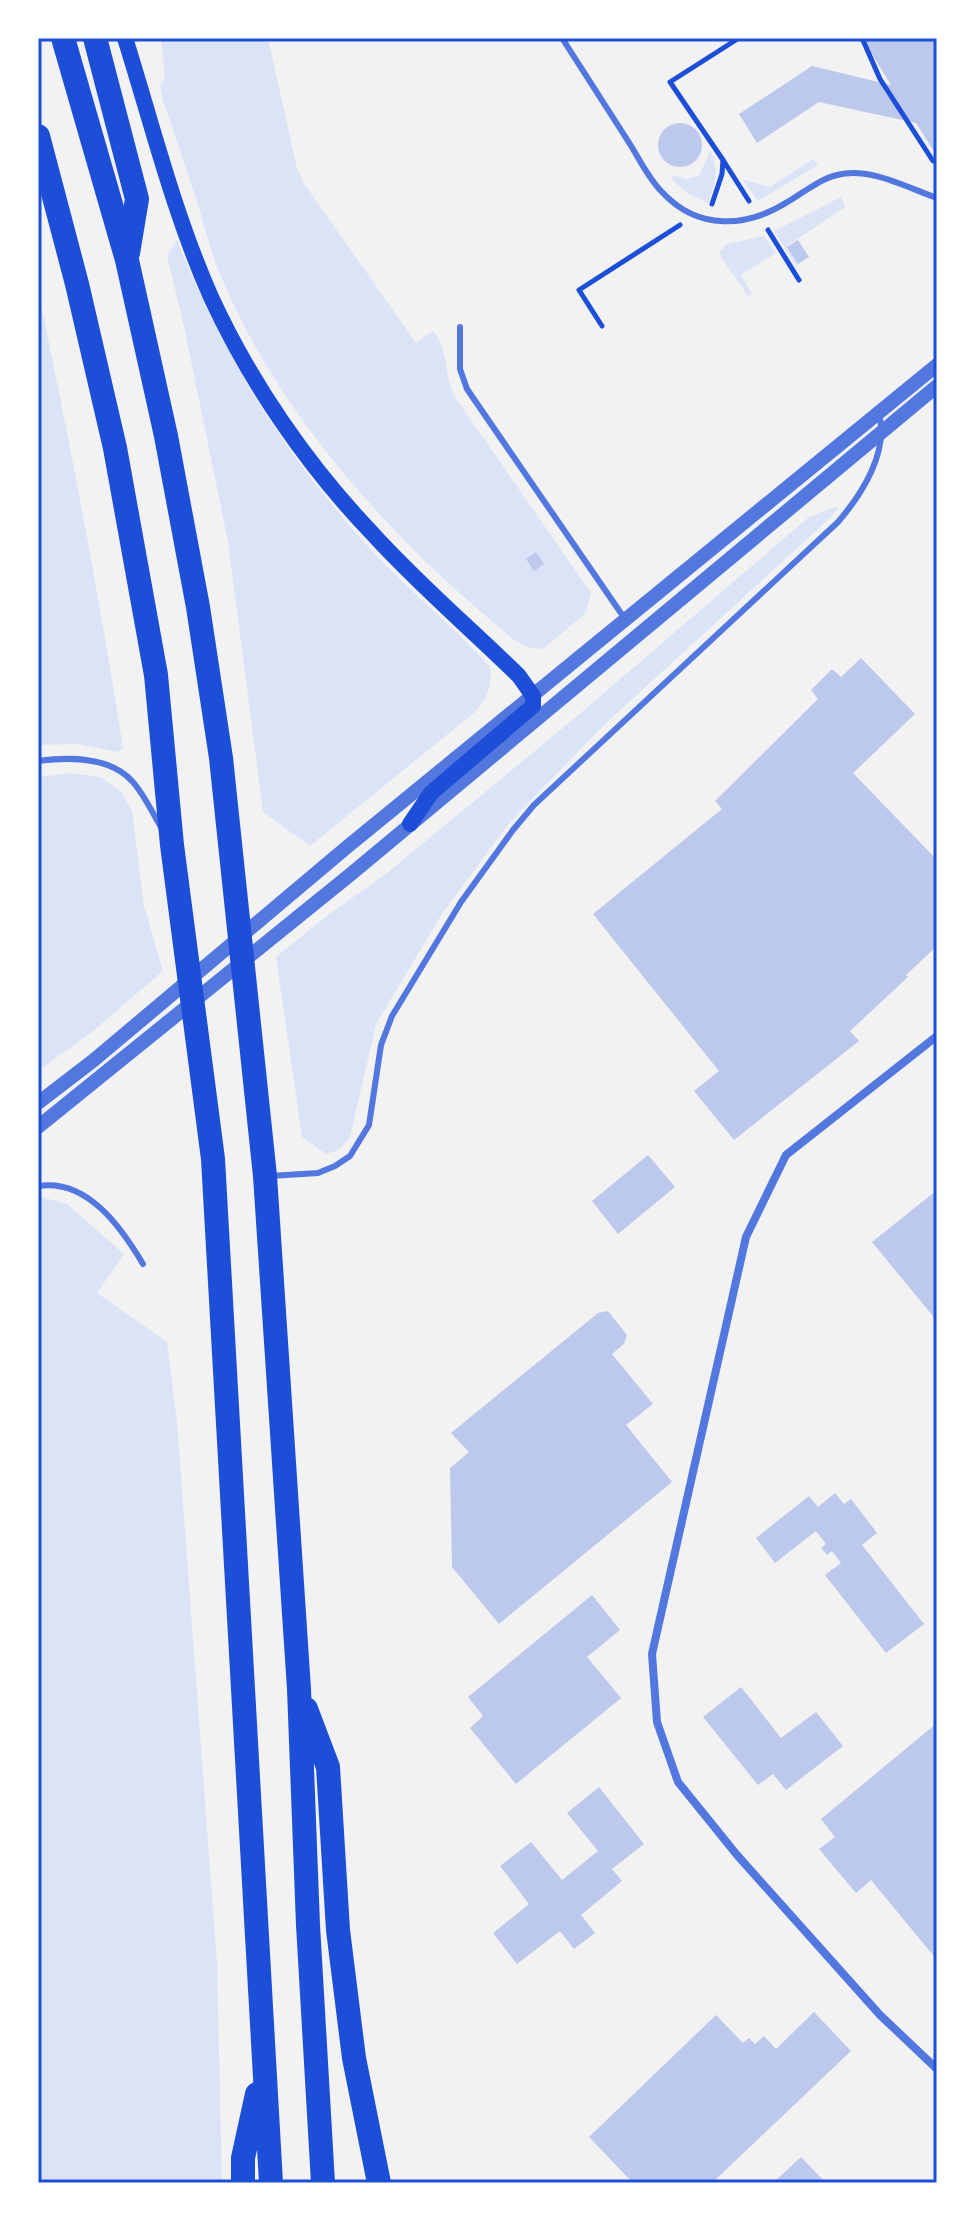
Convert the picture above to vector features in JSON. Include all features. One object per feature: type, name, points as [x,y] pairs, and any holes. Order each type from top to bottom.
[{"type":"highway","points":[[63,38],[127,260],[166,436],[198,607],[221,758],[265,1176],[299,1689],[308,1925],[323,2183]]},
{"type":"highway","points":[[95,38],[137,199],[127,260]]},
{"type":"highway","points":[[39,139],[115,448],[156,675],[172,845],[213,1159],[271,2183]]},
{"type":"highway","points":[[299,1689],[328,1767],[338,1930],[354,2058],[379,2183]]},
{"type":"highway","points":[[243,2183],[243,2158],[264,2064]]},
{"type":"main road","points":[[125,38],[174,197],[212,297],[253,374],[291,434],[371,533],[519,676],[533,696],[533,706],[431,793],[410,824]]},
{"type":"street","points":[[38,1127],[351,874],[727,561],[881,421],[937,365]]},
{"type":"street","points":[[38,1103],[715,547],[881,421],[937,386]]},
{"type":"street","points":[[715,547],[727,561]]},
{"type":"street","points":[[672,582],[685,596]]},
{"type":"street","points":[[937,1036],[786,1155],[746,1237],[652,1654],[657,1722],[678,1782],[737,1855],[880,2015],[937,2069]]},
{"type":"lane","points":[[562,38],[661,192],[695,216],[722,223],[746,221],[773,211],[838,174],[853,173],[886,180],[937,198]]},
{"type":"lane","points":[[460,327],[460,369],[467,389],[625,619]]},
{"type":"lane","points":[[265,1176],[318,1173],[350,1156],[369,1125],[381,1045],[392,1016],[461,902],[513,830],[534,805],[838,522],[858,498],[870,476],[881,421]]},
{"type":"lane","points":[[38,761],[82,759],[111,766],[132,781],[172,845]]},
{"type":"lane","points":[[38,1186],[55,1185],[71,1190],[101,1208],[126,1236],[143,1264]]},
{"type":"path","points":[[862,38],[880,79],[933,161],[937,161]]},
{"type":"shaded area","points":[[161,38],[268,38],[297,168],[303,182],[416,343],[433,331],[438,338],[455,397],[591,593],[586,613],[543,649],[530,648],[514,640],[385,520],[308,428],[274,378],[245,327],[211,251],[163,101],[160,85],[165,79]]},
{"type":"shaded area","points":[[710,151],[715,164],[715,177],[708,203],[687,193],[671,178],[674,175],[686,179],[699,176]]},
{"type":"shaded area","points":[[813,159],[818,165],[758,201],[742,179],[770,187]]},
{"type":"shaded area","points":[[841,197],[845,207],[787,246],[798,264],[796,266],[774,231]]},
{"type":"shaded area","points":[[764,236],[776,253],[741,275],[752,294],[748,296],[720,251],[727,244]]},
{"type":"shaded area","points":[[177,240],[208,311],[244,379],[309,476],[378,556],[490,667],[488,691],[475,712],[310,846],[263,812],[228,542],[167,256]]},
{"type":"shaded area","points":[[38,290],[104,633],[123,748],[118,752],[77,744],[38,745]]},
{"type":"shaded area","points":[[839,507],[604,725],[509,823],[442,914],[376,1024],[350,1137],[339,1150],[326,1154],[302,1137],[276,957],[387,873],[570,722],[809,517]]},
{"type":"shaded area","points":[[70,773],[101,777],[121,792],[132,811],[144,906],[163,971],[93,1031],[38,1071],[38,777]]},
{"type":"shaded area","points":[[38,1196],[67,1204],[124,1254],[97,1293],[167,1342],[177,1422],[217,1963],[222,2183],[38,2183]]},
{"type":"building","points":[[862,38],[937,38],[937,156],[916,123],[819,102],[757,143],[739,114],[812,66],[891,85]]},
{"type":"building","points":[[680,123],[695,130],[702,145],[695,160],[680,167],[665,160],[658,145],[665,130]]},
{"type":"building","points":[[798,240],[809,257],[798,264],[787,247]]},
{"type":"building","points":[[536,552],[544,564],[534,571],[526,559]]},
{"type":"building","points":[[861,658],[915,714],[853,773],[937,860],[937,946],[850,1031],[859,1041],[734,1140],[694,1091],[719,1071],[593,914],[722,809],[715,801],[818,699],[811,690],[832,669],[841,677]]},
{"type":"building","points":[[648,1155],[675,1187],[618,1234],[592,1201]]},
{"type":"building","points":[[937,1190],[937,1321],[872,1242]]},
{"type":"building","points":[[608,1311],[627,1335],[624,1344],[612,1354],[653,1404],[626,1425],[672,1482],[499,1624],[452,1567],[450,1468],[469,1452],[451,1433],[598,1313]]},
{"type":"building","points":[[835,1493],[844,1504],[851,1499],[877,1533],[862,1545],[924,1624],[886,1653],[825,1575],[841,1563],[832,1551],[827,1555],[821,1548],[826,1544],[816,1531],[775,1563],[756,1538],[809,1496],[818,1507]]},
{"type":"building","points":[[592,1595],[620,1630],[587,1657],[621,1698],[516,1784],[470,1728],[483,1716],[468,1697]]},
{"type":"building","points":[[741,1687],[781,1738],[816,1712],[843,1746],[786,1790],[773,1774],[758,1785],[703,1717]]},
{"type":"building","points":[[937,1723],[937,1960],[871,1880],[856,1893],[819,1849],[835,1837],[821,1819]]},
{"type":"building","points":[[599,1787],[644,1844],[612,1869],[622,1881],[581,1915],[595,1933],[574,1949],[560,1931],[517,1964],[493,1933],[529,1904],[500,1866],[531,1842],[562,1880],[598,1851],[567,1813]]},
{"type":"building","points":[[814,2012],[851,2051],[712,2183],[633,2183],[589,2137],[716,2015],[743,2043],[749,2038],[755,2044],[764,2036],[776,2049]]},
{"type":"building","points":[[801,2157],[826,2183],[773,2183]]}]
